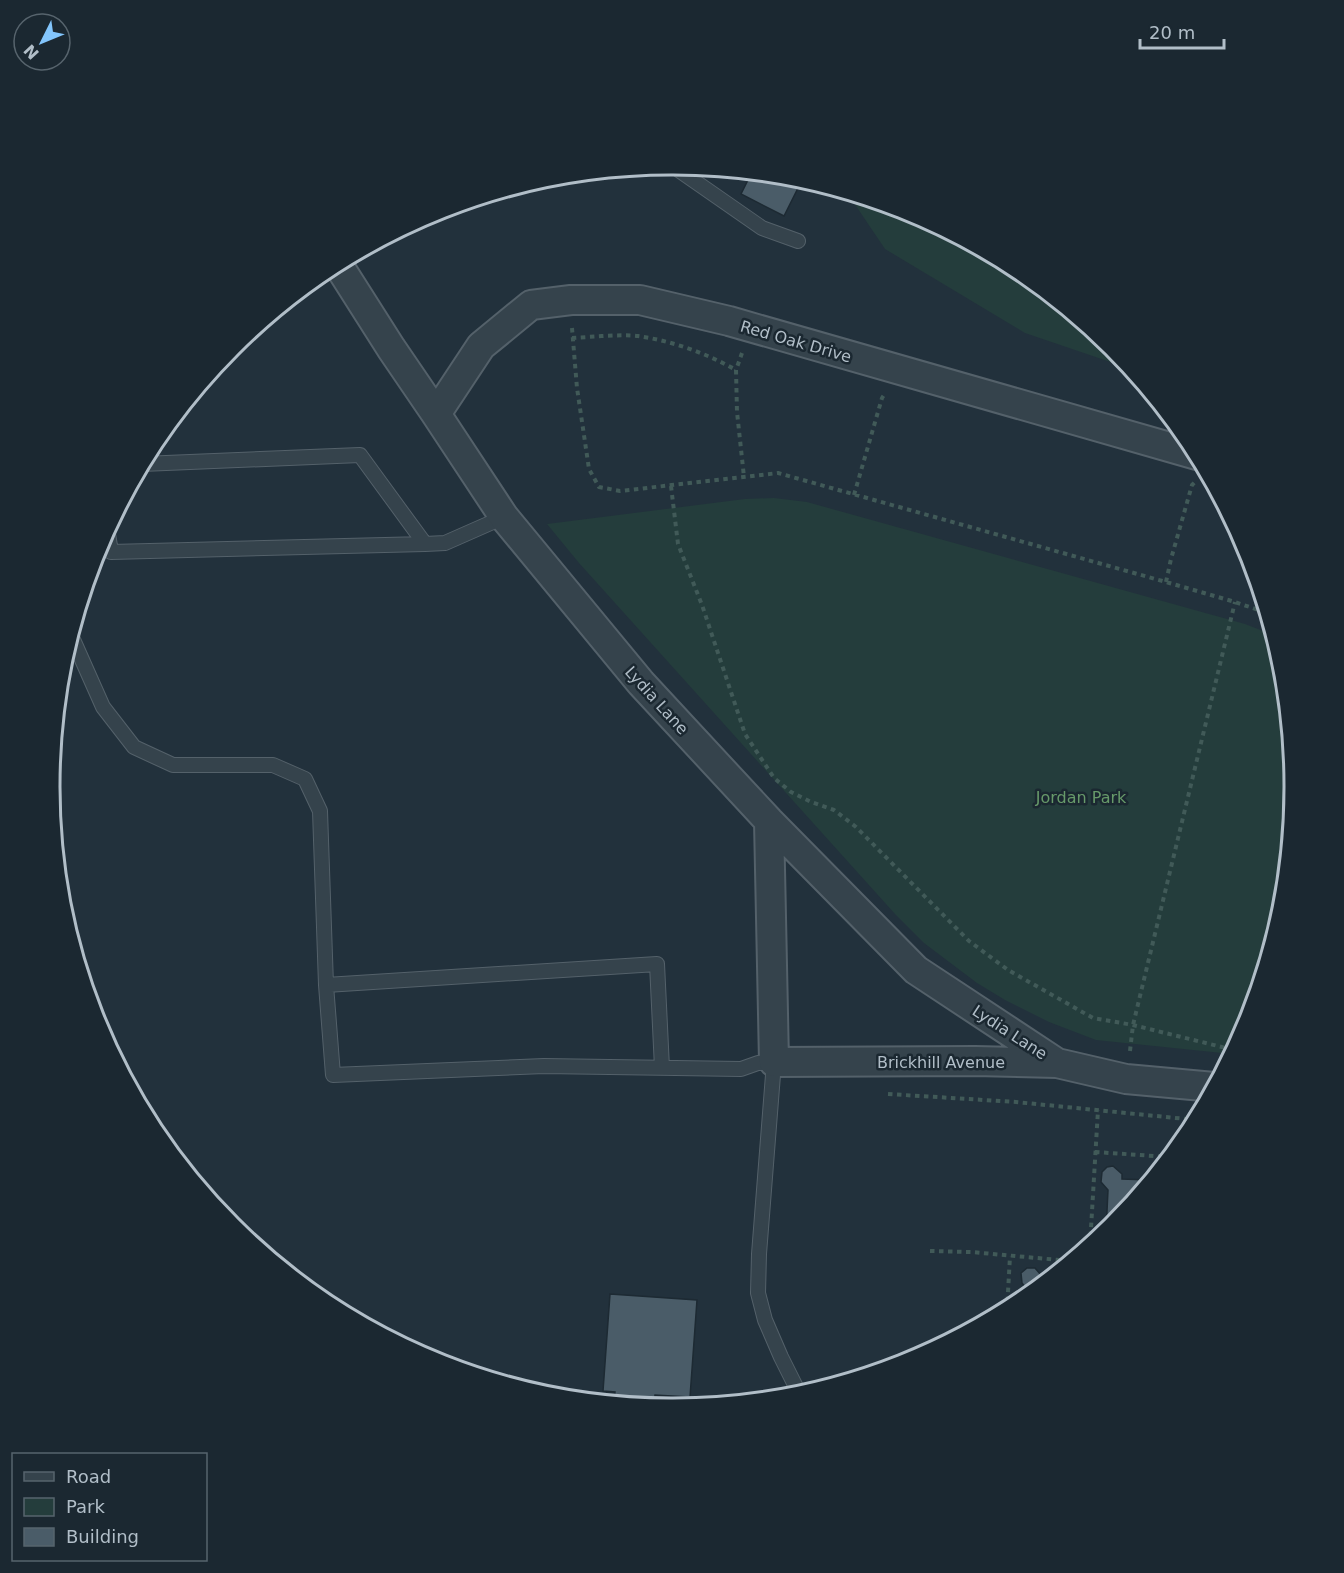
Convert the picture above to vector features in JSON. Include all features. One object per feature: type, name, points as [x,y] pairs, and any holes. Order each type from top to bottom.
[{"type":"street","name":"Lydia Lane","points":[[342,271],[504,517],[641,683],[769,821],[916,970],[1057,1063]]},
{"type":"street","name":"Red Oak Drive","points":[[436,414],[482,346],[531,305],[571,300],[640,300],[750,327],[1192,464]]},
{"type":"street","points":[[769,821],[774,1062]]},
{"type":"street","name":"Brickhill Avenue","points":[[774,1062],[1057,1063],[1126,1079],[1206,1086]]},
{"type":"lane","points":[[686,175],[762,228],[798,241]]},
{"type":"lane","points":[[152,464],[360,455],[425,544]]},
{"type":"lane","points":[[110,545],[111,552],[445,543],[504,517]]},
{"type":"lane","points":[[77,647],[103,707],[134,747],[173,765],[273,765],[305,779],[320,811],[326,985],[333,1075],[544,1066],[741,1069],[758,1063],[774,1062],[758,1293],[765,1320],[795,1386]]},
{"type":"lane","points":[[326,985],[657,964],[662,1068]]},
{"type":"path","points":[[571,300],[577,388],[589,469],[599,487],[620,491],[778,473],[1258,610]]},
{"type":"path","points":[[744,477],[737,412],[736,370],[750,327]]},
{"type":"path","points":[[572,338],[637,336],[679,345],[723,362],[736,370]]},
{"type":"path","points":[[854,495],[882,398],[888,389]]},
{"type":"path","points":[[1166,582],[1197,472]]},
{"type":"path","points":[[670,486],[678,544],[702,605],[745,734],[774,778],[791,792],[834,810],[856,827],[969,941],[1008,970],[1093,1018],[1133,1025],[1225,1048]]},
{"type":"path","points":[[1133,1025],[1235,602]]},
{"type":"path","points":[[888,1094],[1016,1102],[1186,1119]]},
{"type":"path","points":[[1091,1233],[1098,1110]]},
{"type":"path","points":[[1095,1152],[1160,1156]]},
{"type":"path","points":[[930,1251],[1060,1260]]},
{"type":"path","points":[[1008,1298],[1010,1256]]},
{"type":"green space","points":[[850,201],[906,221],[978,256],[1045,301],[1076,326],[1113,363],[1025,333],[885,249],[854,203]]},
{"type":"green space","name":"Jordan Park","points":[[774,498],[807,502],[1245,624],[1264,631],[1279,707],[1283,746],[1283,827],[1279,866],[1263,945],[1252,983],[1223,1053],[1096,1040],[1049,1022],[1005,1000],[977,983],[924,943],[895,914],[579,563],[547,524],[745,499]]},
{"type":"building","points":[[748,180],[798,188],[784,216],[741,194]]},
{"type":"building","points":[[1113,1166],[1122,1174],[1122,1179],[1141,1180],[1107,1217],[1108,1190],[1101,1182],[1102,1172],[1107,1167]]},
{"type":"building","points":[[1027,1268],[1035,1268],[1041,1275],[1024,1286],[1021,1273]]},
{"type":"building","points":[[610,1294],[697,1300],[690,1397],[655,1395],[655,1398],[632,1397],[615,1395],[615,1392],[603,1391]]}]
